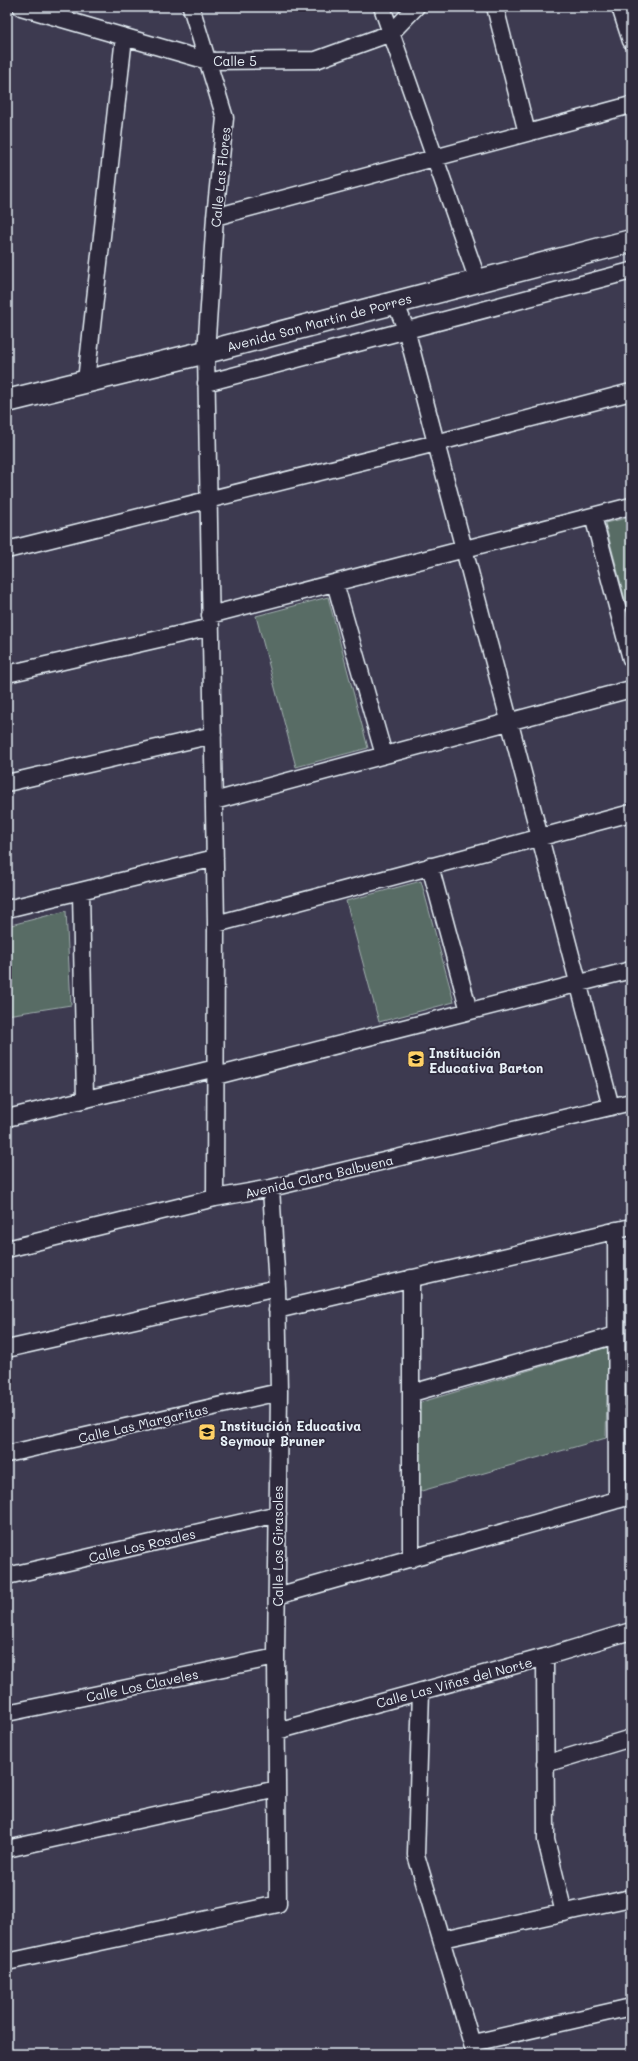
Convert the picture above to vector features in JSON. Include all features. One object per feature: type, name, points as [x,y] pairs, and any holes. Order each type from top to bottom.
[{"type":"street","name":"Calle 5","points":[[21,7],[208,61],[316,60],[391,32],[416,7]]},
{"type":"street","name":"Calle Las Flores","points":[[191,7],[225,118],[215,217],[206,352],[216,924],[215,1198]]},
{"type":"street","points":[[382,7],[478,281]]},
{"type":"street","points":[[495,7],[527,133]]},
{"type":"street","points":[[620,7],[631,41]]},
{"type":"street","points":[[86,381],[124,36]]},
{"type":"street","points":[[215,217],[631,105]]},
{"type":"street","name":"Avenida San Martín de Porres","points":[[7,401],[206,352],[631,241]]},
{"type":"street","points":[[206,383],[406,329],[631,271]]},
{"type":"street","points":[[395,302],[406,329],[541,836],[610,1107]]},
{"type":"street","points":[[7,550],[436,443],[631,392]]},
{"type":"street","points":[[7,674],[210,621],[335,583],[631,506]]},
{"type":"street","points":[[593,516],[631,659]]},
{"type":"street","points":[[335,583],[384,755]]},
{"type":"street","points":[[214,801],[510,720],[631,689]]},
{"type":"street","points":[[7,783],[213,735]]},
{"type":"street","points":[[216,924],[631,813]]},
{"type":"street","points":[[7,909],[215,858]]},
{"type":"street","points":[[430,866],[469,1011]]},
{"type":"street","points":[[81,891],[85,1099]]},
{"type":"street","points":[[7,1118],[85,1099],[216,1072],[631,970]]},
{"type":"street","name":"Avenida Clara Balbuena","points":[[7,1249],[215,1198],[271,1188],[631,1102]]},
{"type":"street","name":"Calle Los Girasoles","points":[[7,1962],[278,1904],[276,1657],[278,1514],[277,1288],[271,1188]]},
{"type":"street","points":[[277,1310],[623,1229],[616,1335],[624,1498],[277,1596]]},
{"type":"street","points":[[411,1278],[411,1559]]},
{"type":"street","points":[[7,1349],[277,1288]]},
{"type":"street","points":[[412,1393],[616,1335]]},
{"type":"street","name":"Calle Las Margaritas","points":[[7,1454],[278,1392]]},
{"type":"street","name":"Calle Los Rosales","points":[[7,1576],[278,1514]]},
{"type":"street","name":"Calle Las Viñas del Norte","points":[[277,1731],[545,1657],[631,1631]]},
{"type":"street","name":"Calle Los Claveles","points":[[7,1712],[276,1657]]},
{"type":"street","points":[[545,1657],[546,1840],[564,1913]]},
{"type":"street","points":[[420,1691],[416,1855],[474,2048],[631,2007]]},
{"type":"street","points":[[545,1764],[631,1738]]},
{"type":"street","points":[[7,1849],[277,1789]]},
{"type":"street","points":[[442,1939],[631,1898]]},
{"type":"green space","points":[[631,517],[631,622],[605,523]]},
{"type":"green space","points":[[328,597],[368,748],[296,767],[256,616]]},
{"type":"green space","points":[[421,881],[454,1002],[379,1022],[346,901]]},
{"type":"green space","points":[[66,911],[71,1005],[7,1015],[7,926]]},
{"type":"green space","points":[[608,1347],[606,1438],[418,1492],[418,1403]]},
{"type":"place","name":"Institución Educativa Barton","points":[[416,1059]]},
{"type":"place","name":"Institución Educativa Seymour Bruner","points":[[207,1432]]}]
